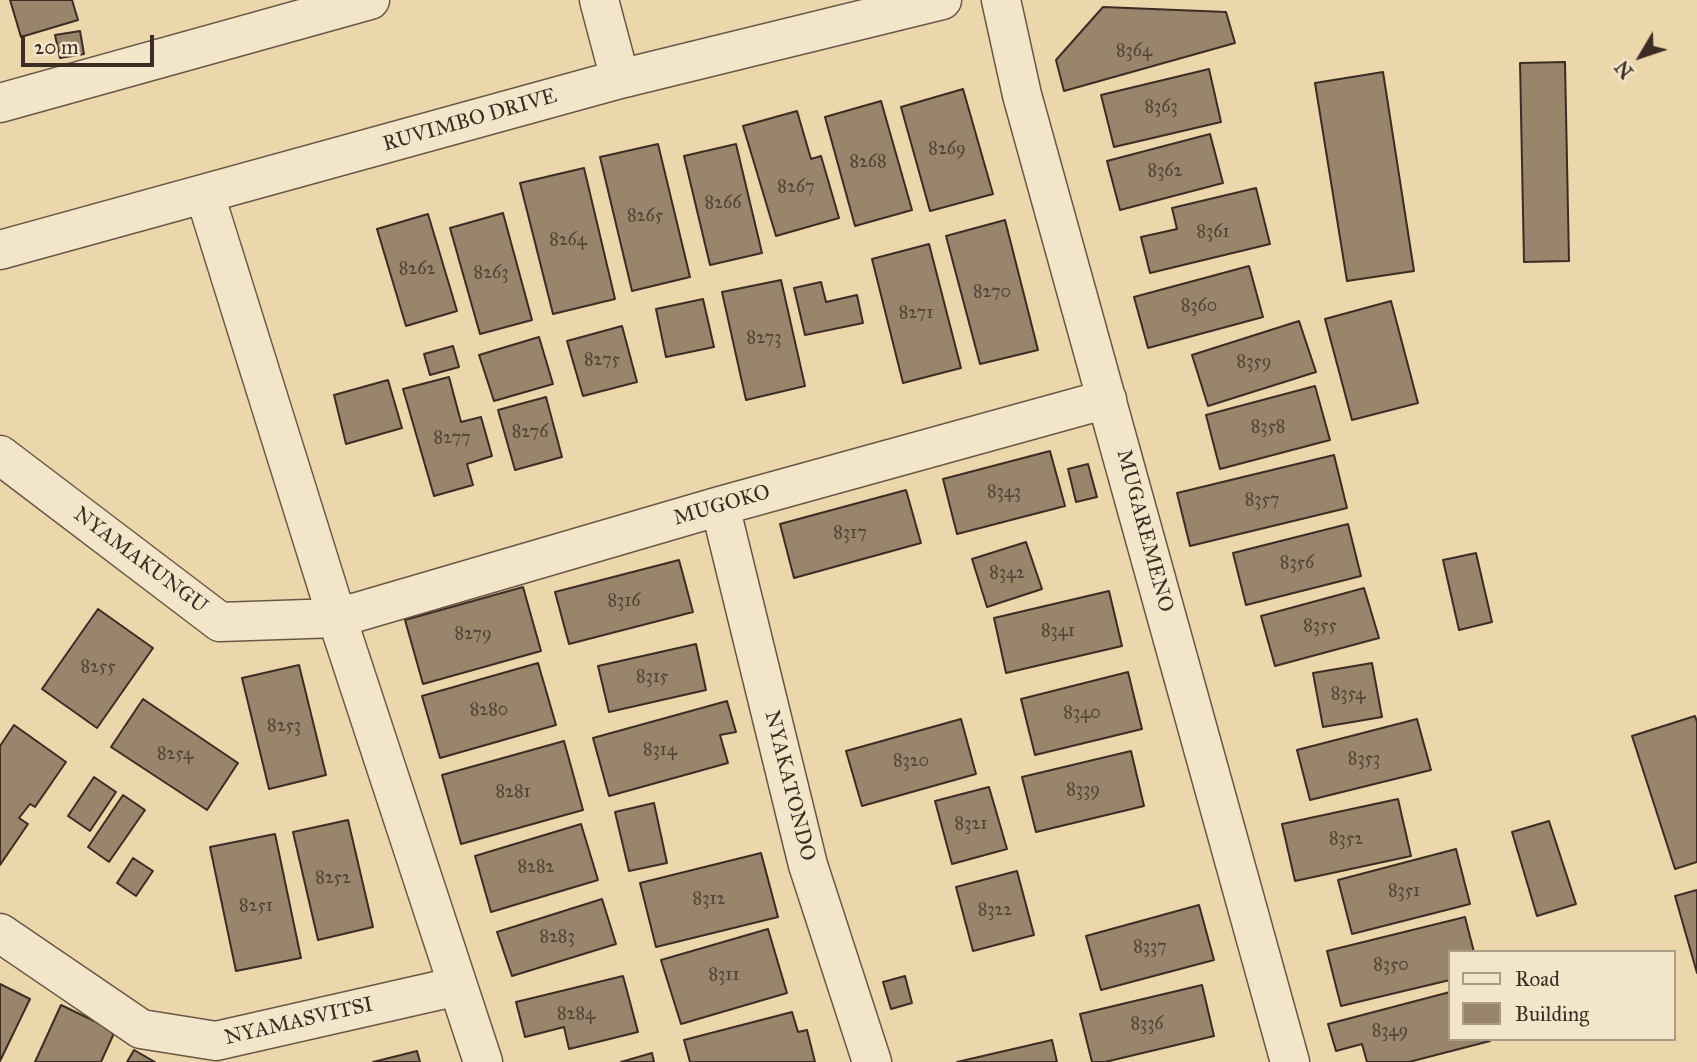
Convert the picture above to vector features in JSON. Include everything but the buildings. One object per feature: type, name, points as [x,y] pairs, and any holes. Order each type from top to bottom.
[{"type":"street","points":[[0,103],[370,0]]},
{"type":"street","points":[[600,0],[620,79]]},
{"type":"street","name":"RUVIMBO DRIVE","points":[[0,250],[620,79],[942,0]]},
{"type":"street","name":"MUGAREMENO","points":[[1001,0],[1022,95],[1290,1062]]},
{"type":"street","points":[[205,195],[337,618],[482,1062]]},
{"type":"street","name":"MUGOKO","points":[[337,618],[720,506],[1107,399]]},
{"type":"street","name":"NYAMAKUNGU","points":[[0,455],[220,622],[337,618]]},
{"type":"street","name":"NYAKATONDO","points":[[720,506],[808,865],[873,1062]]},
{"type":"street","name":"NYAMASVITSI","points":[[0,933],[141,1029],[216,1041],[458,986]]}]
